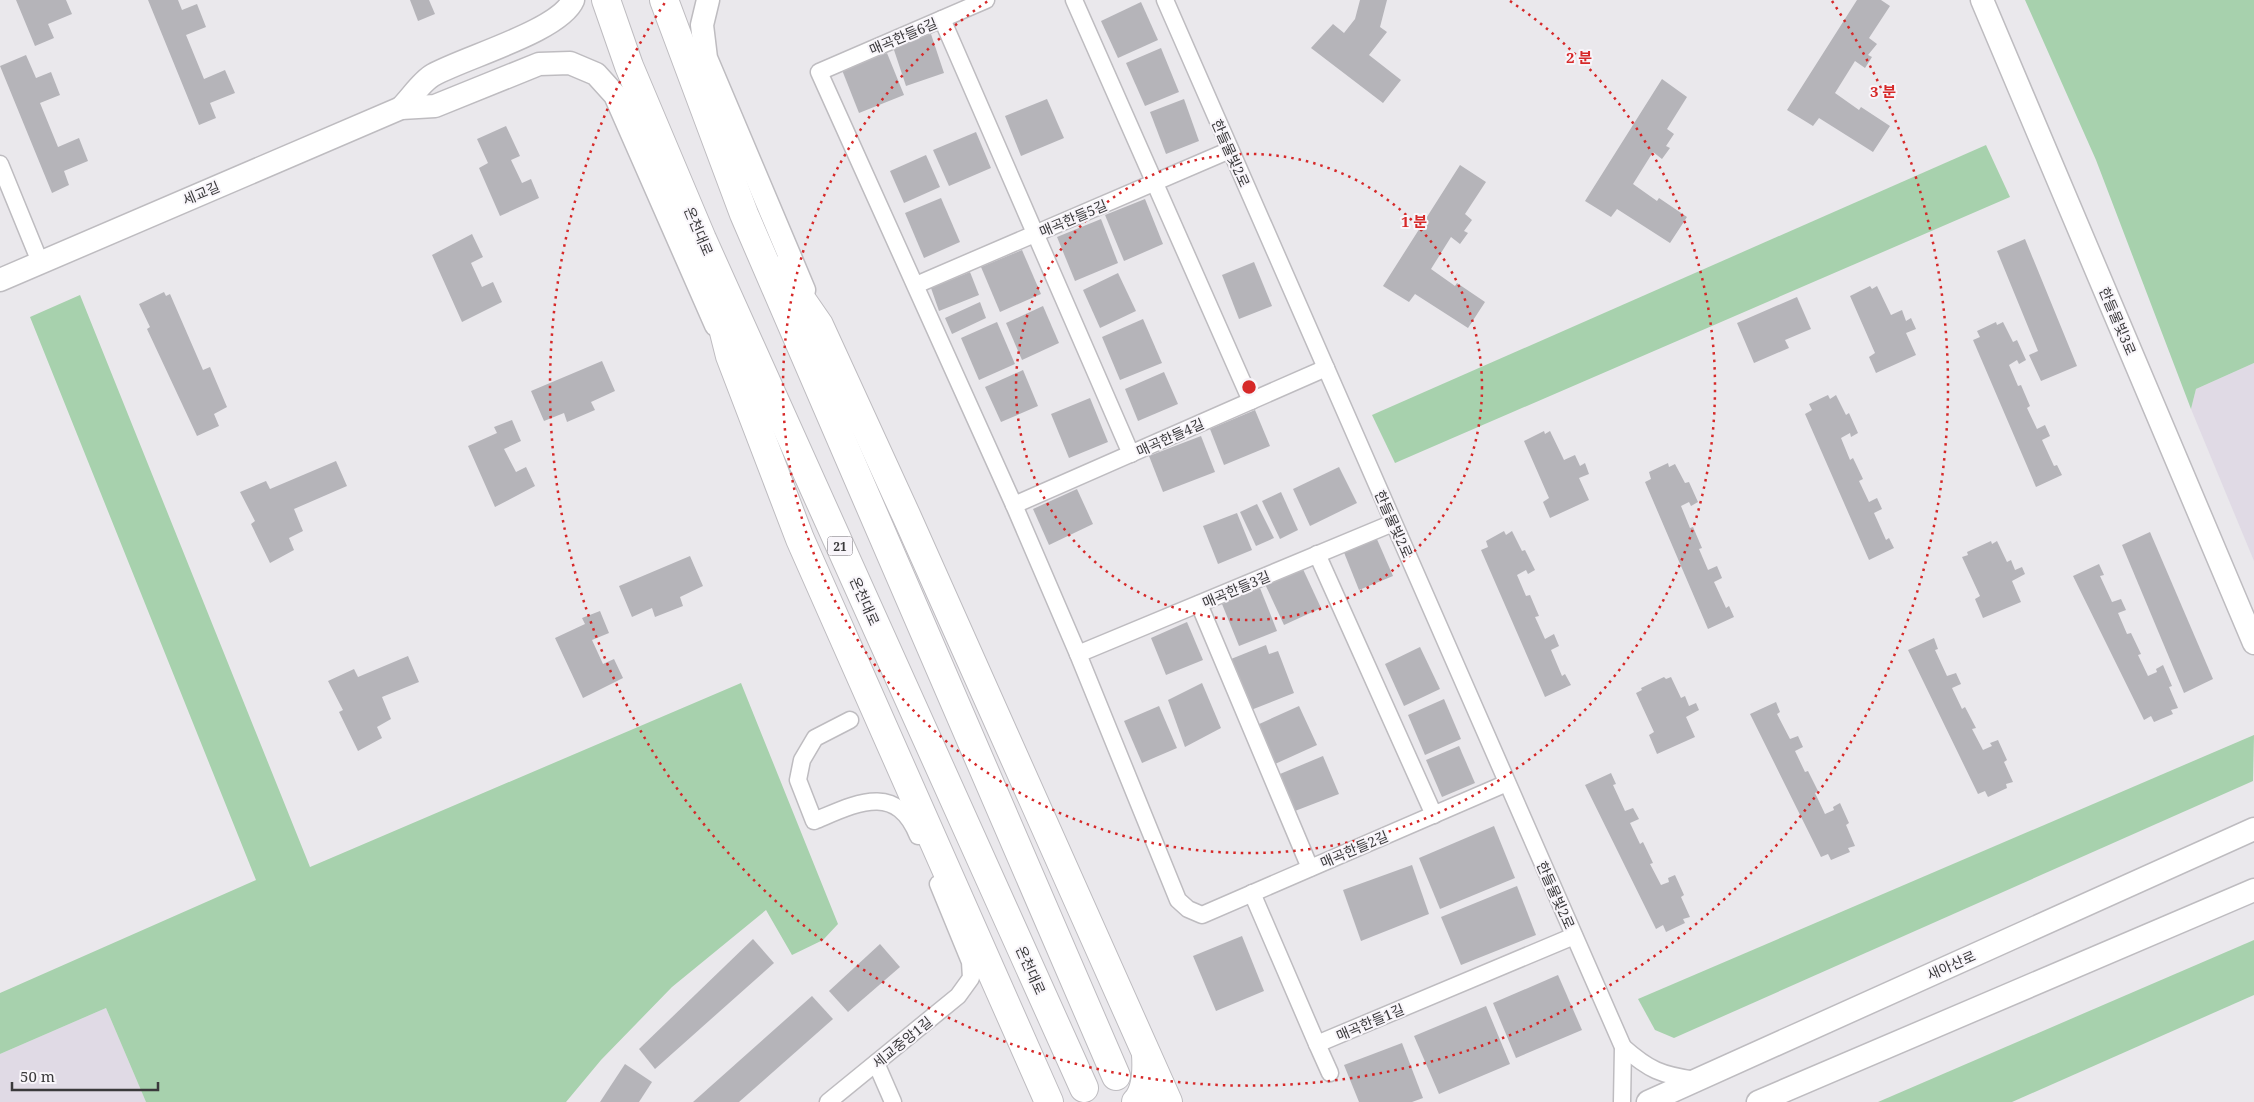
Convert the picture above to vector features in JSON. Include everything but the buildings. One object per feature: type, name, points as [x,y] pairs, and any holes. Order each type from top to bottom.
[{"type":"highway","name":"온천대로","points":[[606,0],[629,66],[702,239],[1084,1088]]},
{"type":"highway","points":[[664,0],[744,214],[1116,1076]]},
{"type":"highway","points":[[744,214],[819,325],[911,526],[1168,1102]]},
{"type":"highway","points":[[702,239],[730,356],[800,539],[1050,1099]]},
{"type":"highway","points":[[1136,1102],[1144,1085],[1147,1070],[1146,1051]]},
{"type":"street","points":[[402,108],[432,76],[544,26],[571,6],[573,0]]},
{"type":"street","points":[[708,0],[702,25],[706,58],[819,325]]},
{"type":"street","name":"매곡한들6길","points":[[916,285],[819,72],[986,0]]},
{"type":"street","points":[[1074,0],[1251,401]]},
{"type":"street","name":"한들물빛2로","points":[[1165,0],[1623,1047]]},
{"type":"street","name":"한들물빛3로","points":[[1982,0],[2254,643]]},
{"type":"street","points":[[942,19],[1131,454]]},
{"type":"street","points":[[402,108],[434,106],[540,64],[570,64],[596,74],[615,95],[730,356]]},
{"type":"street","name":"세교길","points":[[0,280],[402,108]]},
{"type":"street","name":"매곡한들5길","points":[[916,285],[1230,150]]},
{"type":"street","points":[[0,164],[40,262]]},
{"type":"street","points":[[916,285],[1078,654]]},
{"type":"street","name":"매곡한들4길","points":[[1014,505],[1326,368]]},
{"type":"street","name":"매곡한들3길","points":[[1078,654],[1393,523]]},
{"type":"street","points":[[1317,554],[1434,815]]},
{"type":"street","points":[[1199,604],[1310,868]]},
{"type":"street","name":"매곡한들2길","points":[[1078,654],[1178,900],[1188,909],[1202,915],[1507,783]]},
{"type":"street","points":[[850,720],[859,712],[865,700],[866,687]]},
{"type":"street","points":[[850,720],[862,719],[874,722],[884,728]]},
{"type":"street","name":"세교중앙1길","points":[[828,1102],[958,996],[970,978],[970,962],[912,820],[895,804],[874,800],[853,804],[814,821],[798,780],[802,760],[815,738],[850,720]]},
{"type":"street","name":"새아산로","points":[[1648,1102],[2254,828]]},
{"type":"street","points":[[1758,1102],[2254,890]]},
{"type":"street","points":[[1252,894],[1330,1073]]},
{"type":"street","name":"매곡한들1길","points":[[1317,1044],[1574,936]]},
{"type":"street","points":[[1623,1047],[1644,1066],[1670,1076],[1696,1080]]},
{"type":"street","points":[[1622,1102],[1623,1047]]},
{"type":"street","points":[[876,1063],[894,1102]]},
{"type":"shaded area","points":[[2254,363],[2254,561],[2191,409],[2196,389]]},
{"type":"shaded area","points":[[106,1008],[146,1102],[0,1102],[0,1054]]},
{"type":"green space","points":[[2025,0],[2254,0],[2254,363],[2196,389],[2191,409],[2096,160]]},
{"type":"green space","points":[[1986,145],[2010,197],[1395,463],[1372,415]]},
{"type":"green space","points":[[80,295],[310,867],[741,683],[838,924],[823,940],[792,955],[766,910],[672,987],[601,1060],[566,1102],[146,1102],[106,1008],[0,1054],[0,993],[256,880],[30,317]]},
{"type":"green space","points":[[2254,735],[2253,781],[1674,1038],[1655,1030],[1638,999]]},
{"type":"green space","points":[[2254,940],[2254,995],[2012,1102],[1878,1102]]}]
